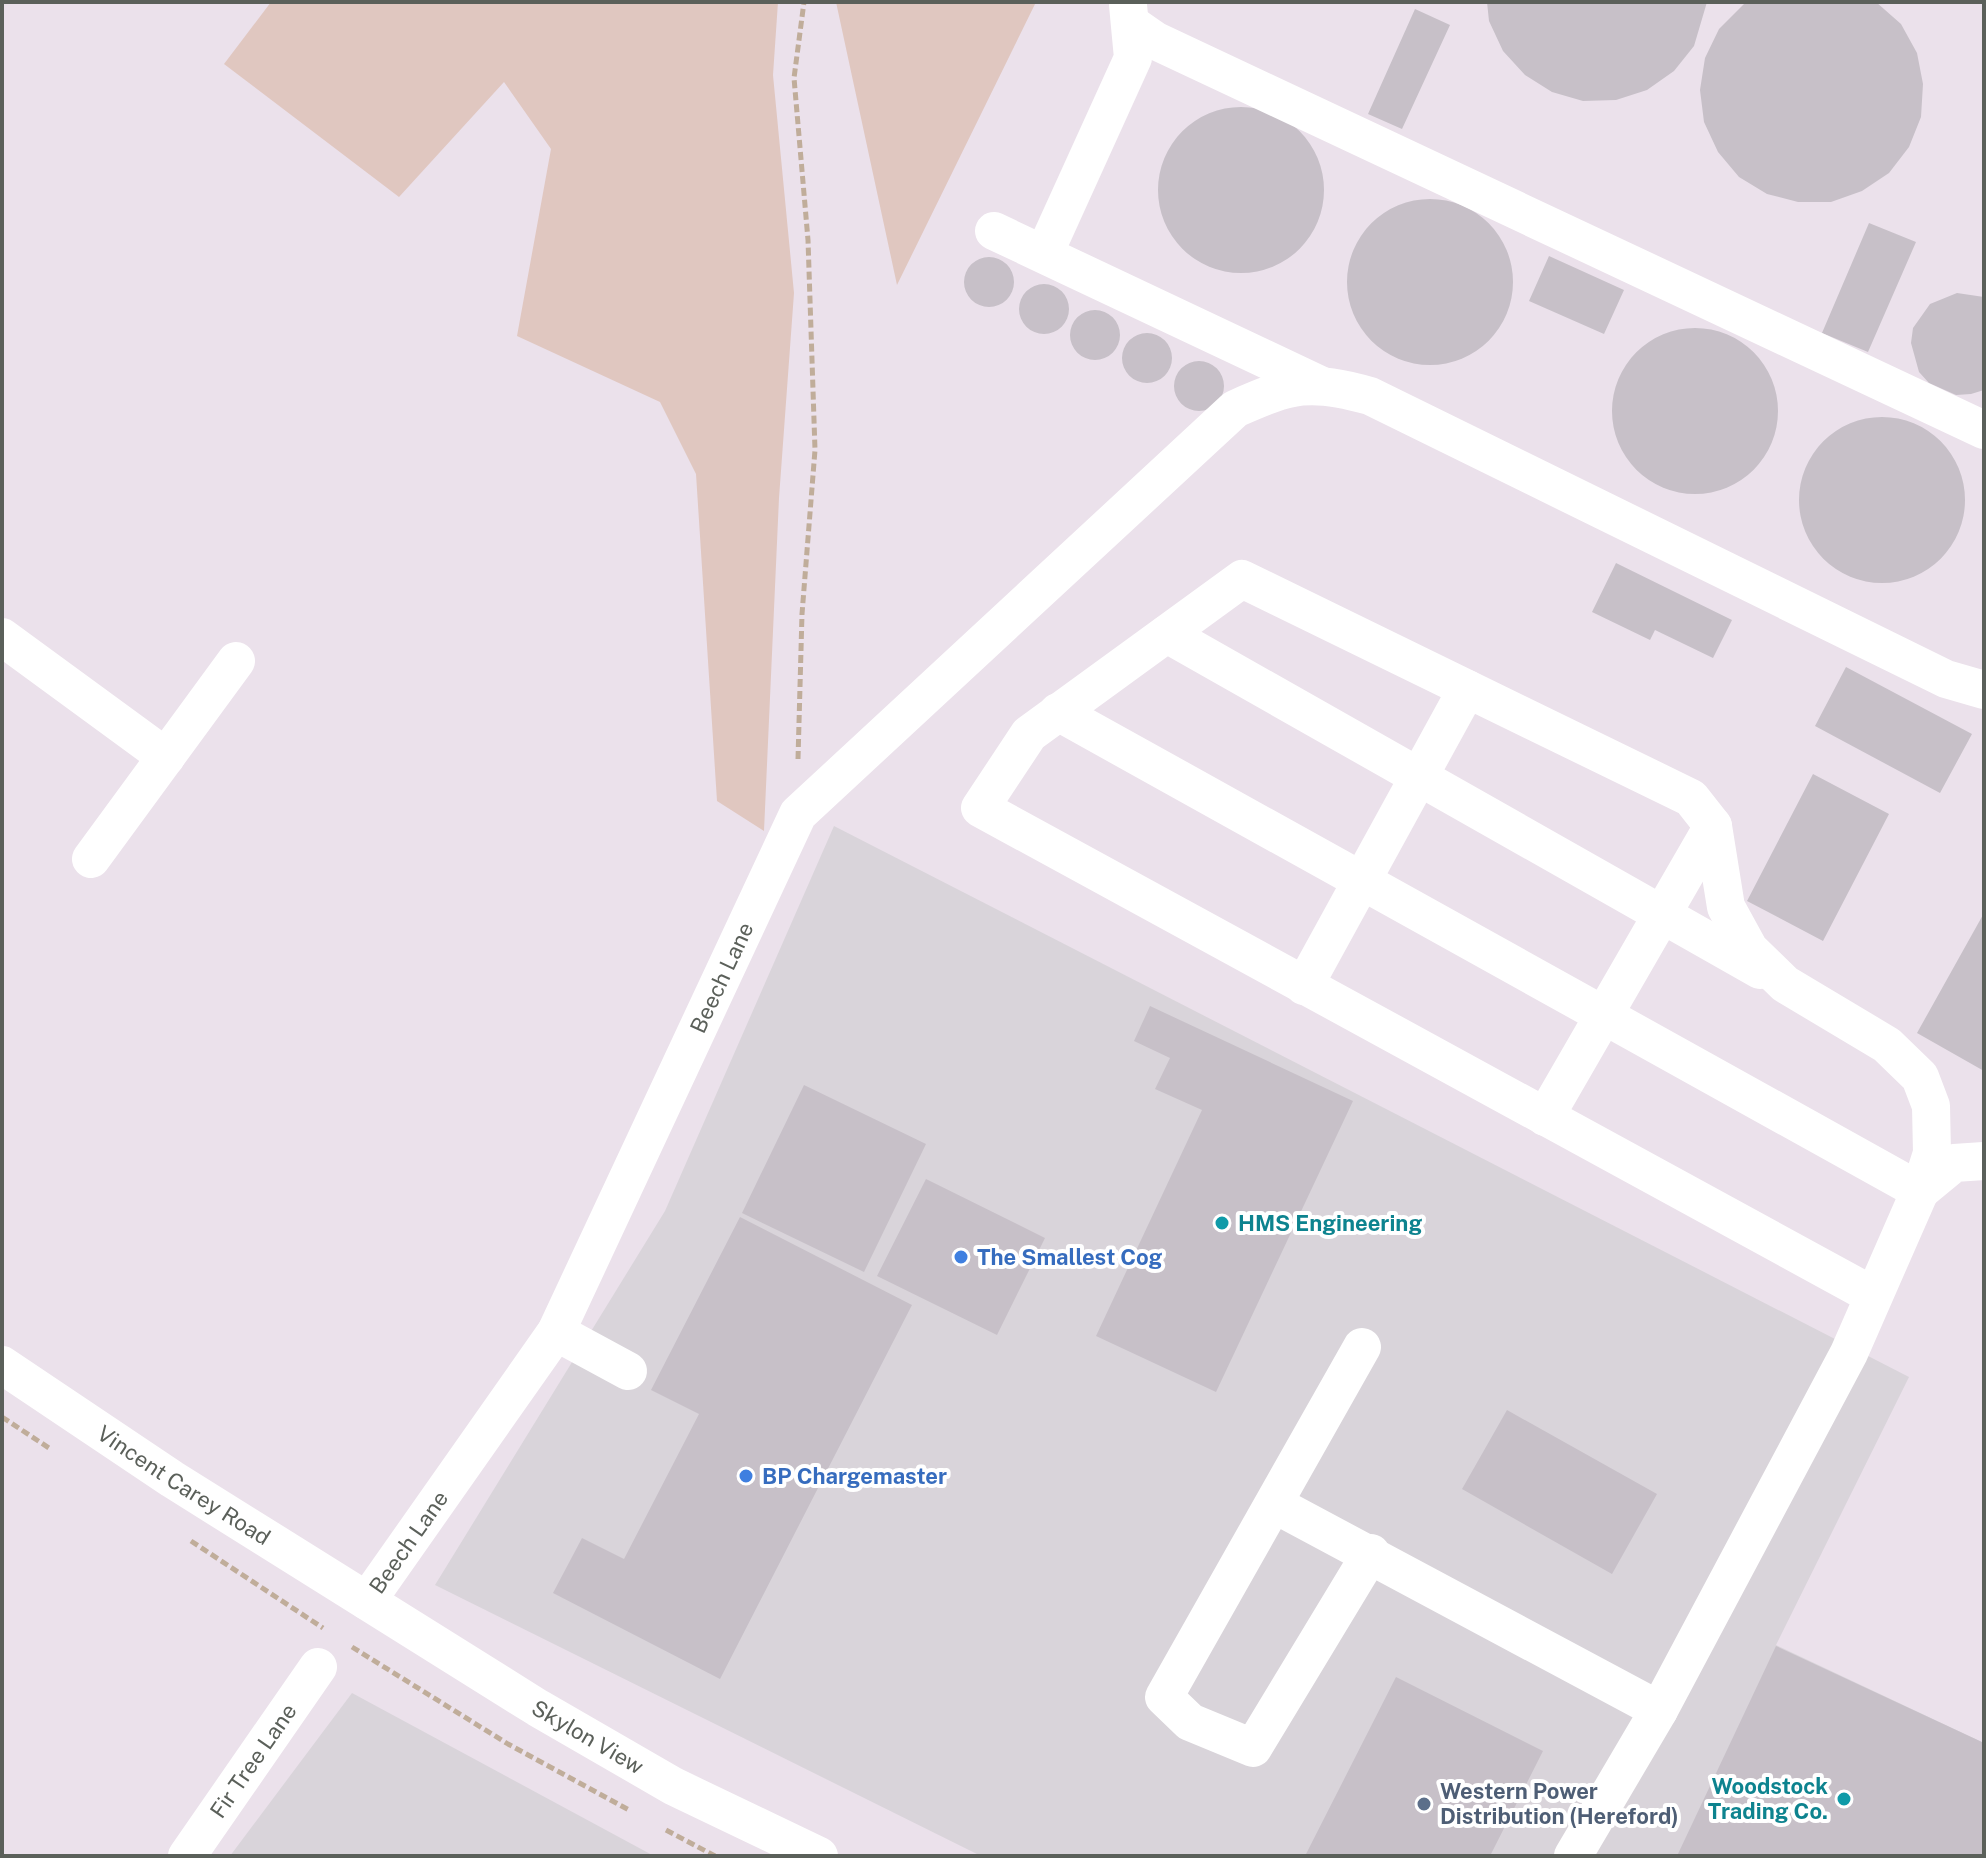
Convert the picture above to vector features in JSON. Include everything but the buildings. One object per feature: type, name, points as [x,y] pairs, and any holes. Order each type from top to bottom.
[{"type":"street","points":[[1044,254],[1133,58],[1129,13]]},
{"type":"street","points":[[1129,13],[1171,47],[1984,430]]},
{"type":"street","points":[[994,231],[1323,386],[1370,396],[1946,679],[1984,690]]},
{"type":"street","name":"Beech Lane","points":[[367,1601],[556,1332],[798,814],[1235,409],[1289,386],[1323,386]]},
{"type":"street","points":[[1785,984],[1749,949],[1726,907],[1713,826],[1691,798],[1242,579],[1029,734],[980,808],[1874,1296]]},
{"type":"street","points":[[1167,634],[1785,984],[1887,1045],[1920,1077],[1931,1106],[1932,1153],[1920,1191],[1849,1353],[1659,1710],[1573,1856]]},
{"type":"street","points":[[2,637],[166,757]]},
{"type":"street","points":[[91,859],[236,661]]},
{"type":"street","points":[[1304,986],[1467,689]]},
{"type":"street","points":[[1058,712],[1920,1191]]},
{"type":"street","points":[[1545,1117],[1713,826]]},
{"type":"street","points":[[1920,1191],[1954,1163],[1984,1161]]},
{"type":"street","points":[[556,1332],[628,1371]]},
{"type":"street","points":[[1362,1347],[1164,1697],[1190,1722],[1253,1748],[1371,1553]]},
{"type":"street","name":"Vincent Carey Road","points":[[2,1365],[172,1479],[367,1601]]},
{"type":"street","points":[[1274,1504],[1371,1553],[1659,1710]]},
{"type":"street","name":"Skylon View","points":[[367,1601],[538,1708],[673,1786],[819,1856]]},
{"type":"street","name":"Fir Tree Lane","points":[[187,1856],[318,1667]]},
{"type":"path","points":[[798,814],[802,614],[815,450],[808,240],[794,78],[804,2]]},
{"type":"shaded area","points":[[271,2],[778,2],[773,75],[794,293],[779,498],[764,831],[717,801],[696,474],[660,402],[517,336],[551,149],[504,82],[399,197],[224,64]]},
{"type":"shaded area","points":[[836,2],[1036,2],[897,285]]},
{"type":"shaded area","points":[[834,826],[1909,1377],[1776,1645],[1984,1743],[1984,1856],[981,1856],[435,1585],[665,1211]]},
{"type":"shaded area","points":[[352,1693],[654,1856],[230,1856]]},
{"type":"place","name":"HMS Engineering","points":[[1222,1223]]},
{"type":"place","name":"The Smallest Cog","points":[[961,1257]]},
{"type":"place","name":"BP Chargemaster","points":[[746,1476]]},
{"type":"place","name":"Woodstock Trading Co.","points":[[1844,1799]]},
{"type":"place","name":"Western Power Distribution (Hereford)","points":[[1424,1804]]}]
